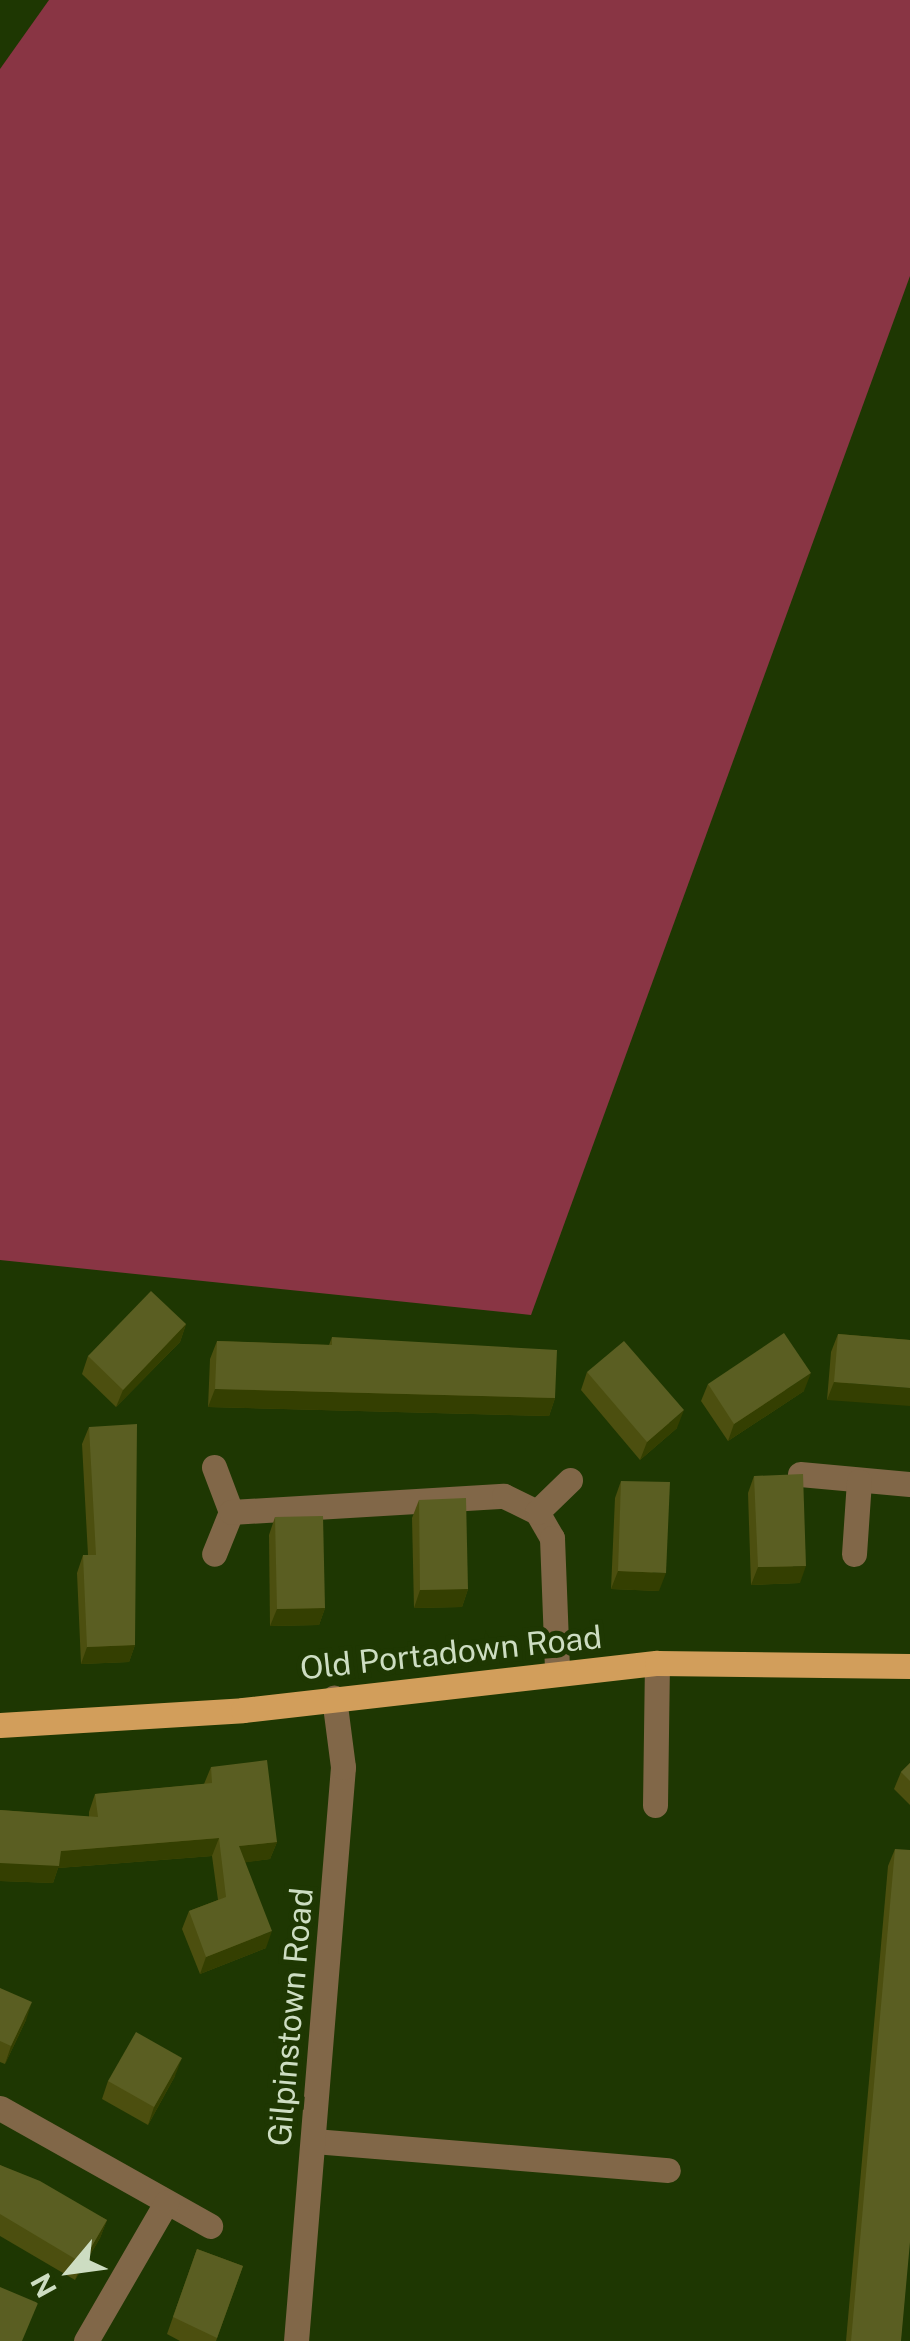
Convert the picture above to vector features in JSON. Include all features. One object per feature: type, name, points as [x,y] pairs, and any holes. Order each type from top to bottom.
[{"type":"main road","name":"Old Portadown Road","points":[[0,1726],[334,1698],[558,1670],[658,1663],[910,1666]]},
{"type":"street","points":[[214,1467],[231,1512],[214,1554]]},
{"type":"street","points":[[800,1474],[910,1484]]},
{"type":"street","points":[[537,1512],[570,1480]]},
{"type":"street","points":[[854,1554],[859,1481]]},
{"type":"street","points":[[231,1512],[504,1496],[537,1512],[552,1538],[558,1670]]},
{"type":"street","points":[[655,1806],[658,1663]]},
{"type":"street","name":"Gilpinstown Road","points":[[296,2341],[343,1767],[334,1698]]},
{"type":"street","points":[[0,2108],[210,2226]]},
{"type":"street","points":[[314,2141],[668,2170]]},
{"type":"street","points":[[86,2341],[166,2203]]},
{"type":"shaded area","points":[[49,0],[910,0],[910,276],[531,1315],[0,1260],[0,69]]},
{"type":"building","points":[[151,1291],[186,1324],[123,1390],[88,1356]]},
{"type":"building","points":[[784,1333],[811,1373],[734,1424],[708,1384]]},
{"type":"building","points":[[838,1334],[910,1340],[910,1388],[834,1382]]},
{"type":"building","points":[[332,1337],[557,1350],[555,1398],[215,1389],[217,1341],[332,1345]]},
{"type":"building","points":[[624,1341],[684,1410],[647,1442],[587,1372]]},
{"type":"building","points":[[137,1424],[135,1645],[87,1647],[83,1555],[96,1555],[89,1427]]},
{"type":"building","points":[[803,1474],[806,1566],[758,1567],[754,1476]]},
{"type":"building","points":[[621,1481],[670,1482],[666,1573],[618,1571]]},
{"type":"building","points":[[466,1498],[468,1589],[420,1590],[419,1500]]},
{"type":"building","points":[[323,1516],[325,1608],[277,1609],[275,1517]]},
{"type":"building","points":[[267,1760],[277,1842],[239,1846],[272,1931],[206,1957],[189,1911],[226,1897],[219,1838],[61,1851],[59,1866],[0,1863],[0,1810],[98,1817],[95,1794],[212,1783],[211,1767]]},
{"type":"building","points":[[910,1763],[910,1781],[901,1772]]},
{"type":"building","points":[[895,1849],[910,1850],[910,2242],[901,2341],[851,2341]]},
{"type":"building","points":[[0,1988],[32,2002],[11,2046],[0,2041]]},
{"type":"building","points":[[136,2032],[182,2058],[154,2107],[108,2081]]},
{"type":"building","points":[[0,2165],[40,2181],[107,2220],[82,2263],[0,2214]]},
{"type":"building","points":[[197,2249],[243,2266],[217,2338],[173,2317]]},
{"type":"building","points":[[0,2287],[38,2303],[22,2341],[0,2341]]}]
